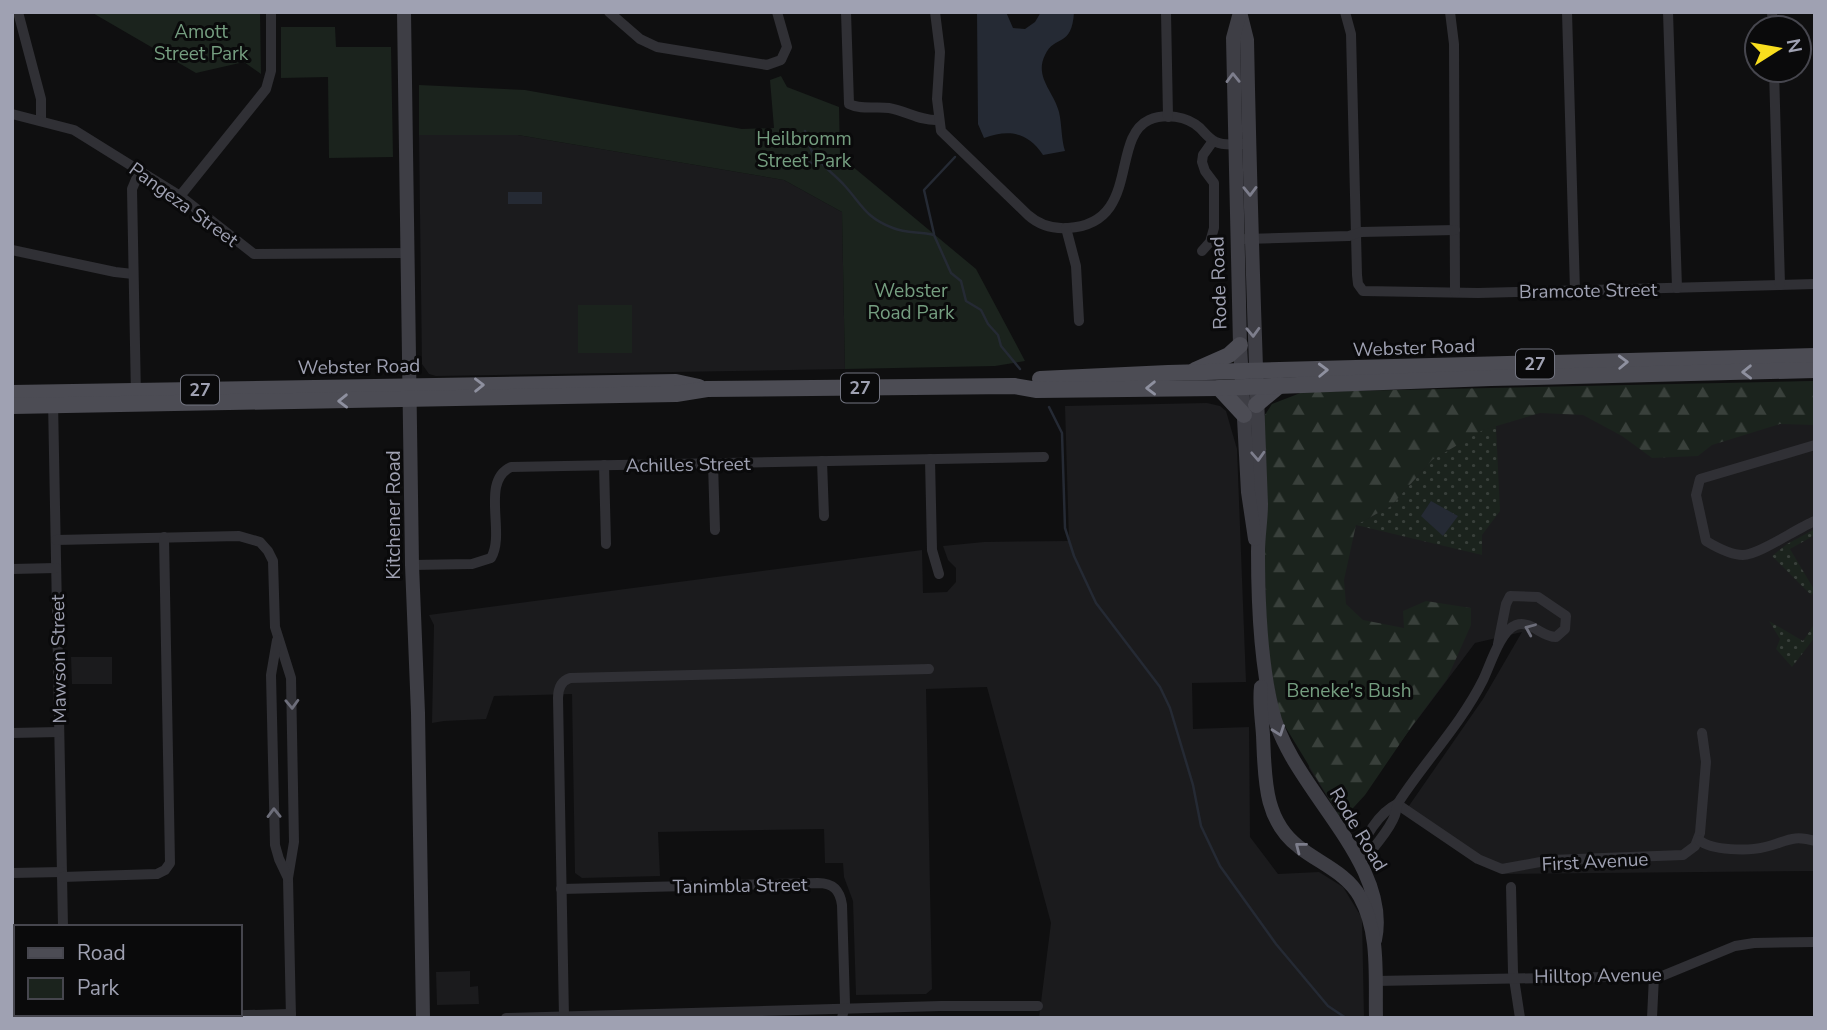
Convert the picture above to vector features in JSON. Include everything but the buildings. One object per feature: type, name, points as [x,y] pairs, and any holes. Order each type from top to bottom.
[{"type":"main road","name":"Kitchener Road","points":[[404,12],[412,565],[418,713],[423,1018]]},
{"type":"main road","name":"Rode Road","points":[[1240,13],[1233,38],[1251,238],[1248,492],[1258,551],[1264,664],[1272,710],[1284,745],[1343,837],[1372,889],[1377,922],[1376,1018]]},
{"type":"main road","name":"Rode Road","points":[[1242,144],[1236,239],[1240,345],[1248,379]]},
{"type":"main road","points":[[1189,373],[1229,355],[1240,345]]},
{"type":"main road","name":"Webster Road","points":[[12,406],[53,399],[411,393],[676,394],[707,388],[1219,388],[1248,379],[1815,356]]},
{"type":"main road","name":"Webster Road","points":[[1014,386],[1036,380],[1189,373],[1280,385],[1815,370]]},
{"type":"main road","points":[[1219,388],[1250,410],[1280,385]]},
{"type":"main road","name":"Webster Road","points":[[12,393],[53,399]]},
{"type":"main road","name":"Rode Road","points":[[1264,664],[1260,692],[1265,781],[1269,803],[1281,830],[1299,847],[1350,883],[1368,913],[1375,940]]},
{"type":"main road","points":[[1320,862],[1340,868],[1357,862],[1368,913]]},
{"type":"street","points":[[18,12],[41,99],[41,120]]},
{"type":"street","points":[[180,196],[267,89],[271,71],[271,12]]},
{"type":"street","points":[[609,12],[640,38],[657,47],[767,65],[781,60],[787,47],[777,12]]},
{"type":"street","points":[[846,12],[849,104],[857,107],[888,108],[923,120],[938,120]]},
{"type":"street","points":[[935,12],[940,51],[938,120],[944,135],[1033,220],[1048,226],[1066,228],[1084,225],[1107,209],[1120,188],[1133,135],[1146,122],[1168,117],[1189,121],[1213,141],[1242,144]]},
{"type":"street","points":[[1166,12],[1168,117]]},
{"type":"street","points":[[1345,12],[1351,34],[1355,234]]},
{"type":"street","points":[[1450,12],[1454,44],[1455,292]]},
{"type":"street","points":[[1567,12],[1575,291]]},
{"type":"street","points":[[1668,12],[1677,288]]},
{"type":"street","points":[[1774,84],[1780,285]]},
{"type":"street","name":"Pangeza Street","points":[[12,114],[69,127],[180,196],[258,255],[407,253]]},
{"type":"street","points":[[1202,251],[1208,245],[1214,228],[1214,183],[1202,166],[1203,155],[1213,141]]},
{"type":"street","points":[[136,397],[132,189],[140,170]]},
{"type":"street","points":[[1066,228],[1076,265],[1079,321]]},
{"type":"street","points":[[1236,239],[1455,230]]},
{"type":"street","name":"Bramcote Street","points":[[1355,234],[1357,280],[1361,289],[1370,292],[1575,291],[1815,284]]},
{"type":"street","points":[[12,250],[133,274]]},
{"type":"street","name":"Mawson Street","points":[[53,399],[63,925]]},
{"type":"street","points":[[1815,445],[1700,479],[1696,495],[1703,537],[1709,543],[1727,551],[1745,555],[1815,521]]},
{"type":"street","name":"Achilles Street","points":[[412,565],[472,564],[491,558],[496,542],[496,487],[499,476],[506,469],[517,466],[1044,457]]},
{"type":"street","points":[[930,459],[932,550],[939,574]]},
{"type":"street","points":[[822,461],[824,516]]},
{"type":"street","points":[[713,463],[715,530]]},
{"type":"street","points":[[604,465],[606,544]]},
{"type":"street","points":[[56,540],[239,536],[255,539],[264,545],[273,561],[274,621],[289,668],[292,696],[294,842],[288,878],[291,1016],[131,1018]]},
{"type":"street","points":[[12,873],[168,873],[170,859],[164,537]]},
{"type":"street","points":[[12,569],[56,568]]},
{"type":"street","points":[[1357,862],[1391,822],[1397,804],[1473,698],[1498,644],[1508,631],[1518,625],[1531,626],[1545,636],[1558,636],[1566,627],[1566,616],[1538,597],[1510,596],[1498,644]]},
{"type":"street","points":[[278,638],[271,675],[275,845],[288,878]]},
{"type":"street","points":[[564,1017],[558,698],[561,684],[570,678],[929,669]]},
{"type":"street","points":[[12,733],[59,732]]},
{"type":"street","points":[[1702,733],[1706,762],[1699,840],[1713,848],[1768,847],[1793,837],[1815,841]]},
{"type":"street","points":[[1357,862],[1368,834],[1387,810],[1397,804]]},
{"type":"street","name":"First Avenue","points":[[1397,804],[1485,863],[1502,869],[1551,860],[1672,857],[1690,851],[1699,840]]},
{"type":"street","points":[[1343,837],[1357,839],[1368,834]]},
{"type":"street","name":"Tanimbla Street","points":[[561,889],[829,884],[837,890],[842,905],[843,1014]]},
{"type":"street","points":[[1511,887],[1514,977],[1520,1018]]},
{"type":"street","name":"Hilltop Avenue","points":[[1376,981],[1654,976],[1672,973],[1735,946],[1815,942]]},
{"type":"street","points":[[1652,1018],[1654,976]]},
{"type":"street","points":[[506,1018],[978,1012],[1038,1006]]},
{"type":"shaded area","points":[[977,12],[1006,12],[1013,28],[1025,29],[1035,22],[1041,12],[1074,12],[1073,23],[1067,36],[1053,44],[1042,63],[1043,77],[1059,112],[1065,151],[1043,155],[1031,141],[1017,134],[984,138],[978,124]]},
{"type":"shaded area","points":[[419,135],[518,135],[784,180],[842,212],[845,369],[429,374],[422,364]]},
{"type":"shaded area","points":[[508,192],[542,192],[542,204],[508,204]]},
{"type":"shaded area","points":[[1815,381],[1815,871],[1502,874],[1404,813],[1483,699],[1522,632],[1475,643],[1342,820],[1309,768],[1272,404]]},
{"type":"shaded area","points":[[1207,403],[1220,406],[1226,411],[1237,449],[1246,682],[1192,683],[1193,729],[1249,727],[1250,837],[1278,874],[1319,872],[1343,887],[1362,918],[1364,1018],[1039,1018],[1051,923],[987,687],[926,689],[932,989],[926,994],[856,995],[853,901],[844,877],[843,863],[825,863],[824,829],[658,832],[660,876],[582,878],[575,873],[572,694],[494,696],[486,719],[432,723],[434,625],[429,615],[922,550],[923,593],[947,592],[956,582],[956,568],[948,560],[943,546],[984,542],[1069,541],[1065,406]]},
{"type":"shaded area","points":[[1431,501],[1458,516],[1443,536],[1421,516]]},
{"type":"shaded area","points":[[71,657],[112,657],[112,684],[72,684]]},
{"type":"shaded area","points":[[470,971],[470,987],[478,986],[479,1004],[437,1005],[436,972]]},
{"type":"green space","name":"Amott Street Park","points":[[91,12],[260,12],[261,74],[244,62],[196,73]]},
{"type":"green space","points":[[281,27],[335,27],[336,47],[391,47],[393,157],[329,158],[328,77],[281,78]]},
{"type":"green space","points":[[781,76],[787,87],[839,107],[840,156],[976,269],[1025,361],[995,366],[845,369],[842,212],[784,180],[518,135],[419,135],[419,85],[525,90],[742,129],[774,128],[770,80]]},
{"type":"green space","points":[[578,305],[632,305],[632,353],[578,353]]},
{"type":"green space","name":"Beneke's Bush","points":[[1815,381],[1815,425],[1780,424],[1712,445],[1698,456],[1652,458],[1622,436],[1583,415],[1540,413],[1483,430],[1432,460],[1391,506],[1356,525],[1344,580],[1346,604],[1363,620],[1404,628],[1403,611],[1426,601],[1471,608],[1471,625],[1447,679],[1365,795],[1342,820],[1280,718],[1267,649],[1261,421],[1272,404],[1303,392]]},
{"type":"green space","points":[[1496,426],[1500,511],[1482,535],[1482,555],[1356,525],[1391,506],[1432,460],[1482,430]]},
{"type":"green space","points":[[1815,529],[1815,535],[1790,549],[1815,591],[1811,595],[1772,556],[1787,544]]},
{"type":"green space","points":[[1769,621],[1803,641],[1815,623],[1815,637],[1792,667],[1776,649],[1780,639]]},
{"type":"waterway","points":[[805,131],[815,156],[870,215],[898,230],[934,235],[951,273],[961,281],[966,301],[981,310],[998,335],[1001,346],[1020,369]]},
{"type":"waterway","points":[[934,234],[924,190],[955,157]]},
{"type":"waterway","points":[[784,159],[819,164]]},
{"type":"waterway","points":[[1049,407],[1062,433],[1065,528],[1074,556],[1096,603],[1160,687],[1170,708],[1193,785],[1201,826],[1220,866],[1276,944],[1328,1006],[1346,1018]]},
{"type":"park label","name":"Heilbromm Street Park","points":[[804,149]]},
{"type":"park label","name":"Webster Road Park","points":[[911,301]]}]
